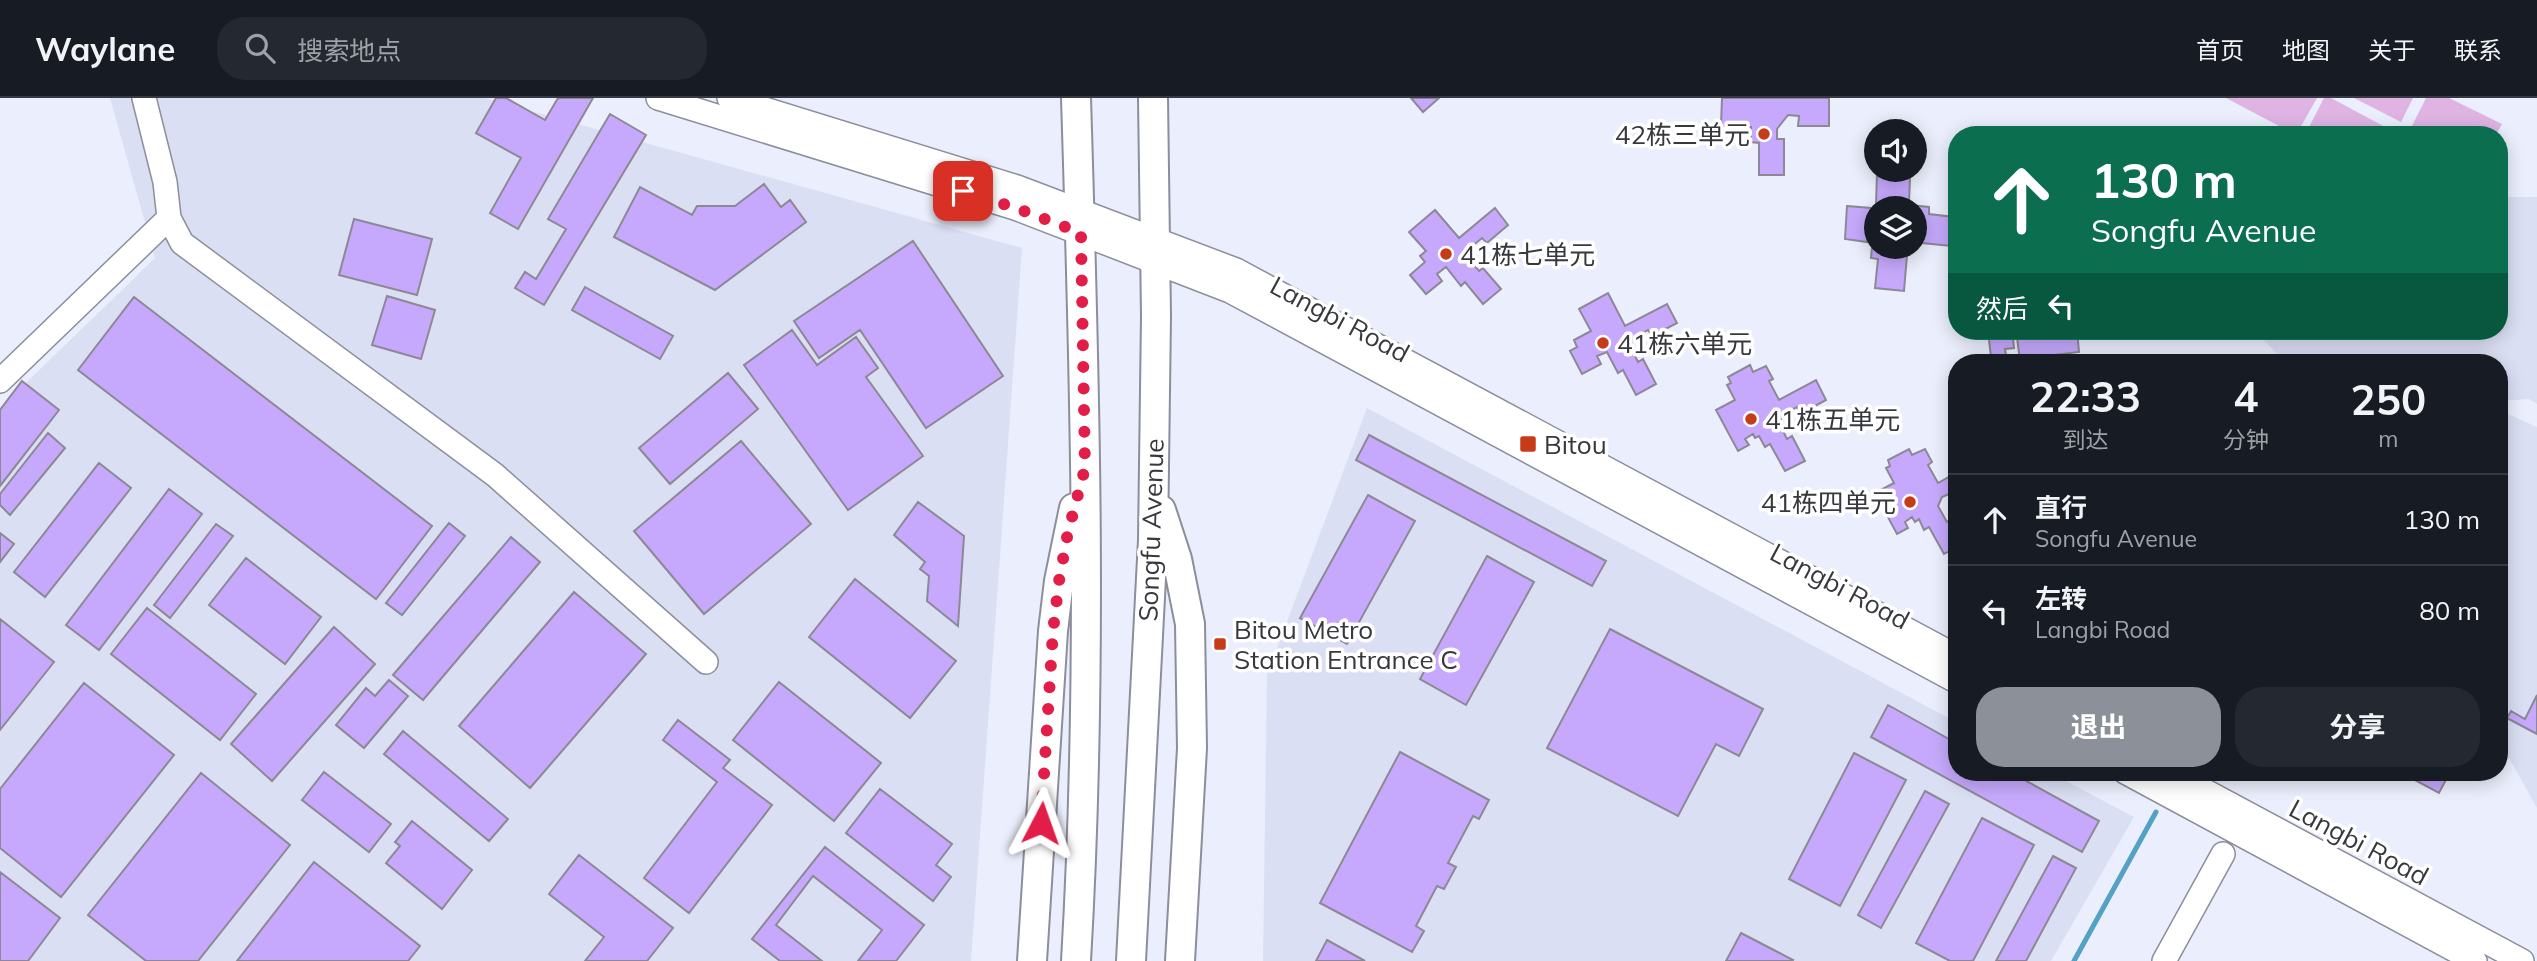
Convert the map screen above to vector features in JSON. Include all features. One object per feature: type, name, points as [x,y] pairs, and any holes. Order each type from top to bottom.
[{"type":"main road","points":[[1076,98],[1085,468],[1085,684],[1076,961]]},
{"type":"main road","name":"Songfu Avenue","points":[[1131,961],[1153,540],[1153,98]]},
{"type":"main road","points":[[1031,961],[1053,631],[1068,532],[1085,468]]},
{"type":"main road","points":[[1154,488],[1177,559],[1190,624],[1192,748],[1180,961]]},
{"type":"street","points":[[144,98],[165,183],[169,218],[182,243],[495,475],[706,662]]},
{"type":"street","name":"Langbi Road","points":[[659,98],[1016,208],[1080,222]]},
{"type":"street","name":"Langbi Road","points":[[729,98],[1004,183],[1080,222],[1155,251],[1948,677]]},
{"type":"street","points":[[0,381],[169,218]]},
{"type":"street","name":"Langbi Road","points":[[1155,251],[1236,270],[1948,652]]},
{"type":"street","name":"Langbi Road","points":[[2142,781],[2475,961]]},
{"type":"street","name":"Langbi Road","points":[[2188,781],[2522,961]]},
{"type":"street","points":[[2164,961],[2223,854]]},
{"type":"shaded area","points":[[110,98],[485,98],[1022,248],[971,961],[0,961],[0,408],[155,258]]},
{"type":"shaded area","points":[[2226,98],[2317,98],[2301,126],[2279,126]]},
{"type":"shaded area","points":[[2324,98],[2331,98],[2383,126],[2310,126]]},
{"type":"shaded area","points":[[2354,98],[2413,98],[2401,122]]},
{"type":"shaded area","points":[[2426,98],[2449,98],[2502,124],[2501,126],[2412,126]]},
{"type":"shaded area","points":[[2508,197],[2537,197],[2537,404],[2529,399],[2508,400],[2508,354],[2277,354],[2264,340],[2508,340]]},
{"type":"shaded area","points":[[1367,408],[1948,718],[1948,781],[2066,781],[2134,817],[2051,961],[1263,961],[1267,675]]},
{"type":"shaded area","points":[[2508,414],[2537,427],[2537,808],[2508,756]]},
{"type":"building","points":[[496,98],[506,98],[545,120],[558,98],[593,98],[518,229],[490,213],[521,158],[476,133]]},
{"type":"building","points":[[1411,98],[1439,98],[1423,112]]},
{"type":"building","name":"42栋三单元","points":[[1722,98],[1829,98],[1829,126],[1798,126],[1799,116],[1788,115],[1777,129],[1777,139],[1784,139],[1784,175],[1759,175],[1759,143],[1751,142],[1751,127],[1721,126]]},
{"type":"building","points":[[610,114],[646,135],[544,305],[515,288],[525,272],[536,279],[566,229],[548,219]]},
{"type":"building","points":[[1877,182],[1910,182],[1909,196],[1876,196]]},
{"type":"building","points":[[764,184],[781,207],[790,200],[806,222],[715,290],[614,237],[640,187],[692,215],[697,206],[735,206]]},
{"type":"building","points":[[1847,206],[1864,207],[1864,242],[1845,239]]},
{"type":"building","points":[[1927,207],[1929,214],[1948,216],[1948,246],[1927,244]]},
{"type":"building","name":"41栋七单元","points":[[1495,208],[1508,225],[1487,243],[1482,238],[1470,248],[1467,257],[1479,271],[1483,268],[1501,289],[1483,304],[1465,282],[1461,286],[1446,267],[1437,274],[1442,281],[1426,294],[1410,275],[1425,262],[1420,256],[1426,251],[1409,232],[1435,210],[1459,238]]},
{"type":"building","points":[[354,219],[432,239],[417,295],[339,275]]},
{"type":"building","points":[[913,241],[1003,376],[926,428],[860,330],[819,358],[794,321]]},
{"type":"building","points":[[1878,259],[1907,259],[1904,291],[1875,288]]},
{"type":"building","points":[[585,287],[673,336],[660,359],[572,310]]},
{"type":"building","name":"41栋六单元","points":[[1608,293],[1625,326],[1667,304],[1677,323],[1652,336],[1648,330],[1634,338],[1630,346],[1638,362],[1643,359],[1656,384],[1636,395],[1623,370],[1618,373],[1607,352],[1597,356],[1601,364],[1582,374],[1570,351],[1577,347],[1574,340],[1591,331],[1579,309]]},
{"type":"building","points":[[387,296],[435,310],[421,359],[372,345]]},
{"type":"building","points":[[134,297],[432,526],[376,599],[78,370]]},
{"type":"building","points":[[792,330],[817,365],[856,337],[878,368],[866,377],[923,456],[848,510],[744,365]]},
{"type":"building","points":[[1989,340],[2013,340],[2014,348],[2005,349],[2006,354],[1991,354]]},
{"type":"building","points":[[2017,340],[2078,340],[2079,352],[2019,354]]},
{"type":"building","name":"41栋五单元","points":[[1750,365],[1753,372],[1766,366],[1773,379],[1769,381],[1779,400],[1816,380],[1826,400],[1800,414],[1797,407],[1783,414],[1779,423],[1787,439],[1792,436],[1805,461],[1785,471],[1770,444],[1765,447],[1759,436],[1755,438],[1753,434],[1745,439],[1749,445],[1738,451],[1716,410],[1735,400],[1727,385],[1731,383],[1728,377]]},
{"type":"building","points":[[728,373],[758,409],[670,484],[639,448]]},
{"type":"building","points":[[22,381],[59,410],[0,486],[0,410]]},
{"type":"building","points":[[48,433],[65,448],[10,515],[0,505],[0,494]]},
{"type":"building","points":[[1369,435],[1606,561],[1592,586],[1356,460]]},
{"type":"building","points":[[741,441],[811,524],[704,614],[634,531]]},
{"type":"building","name":"41栋四单元","points":[[1909,449],[1912,455],[1925,449],[1932,462],[1928,465],[1938,483],[1948,477],[1948,494],[1942,497],[1938,506],[1948,521],[1948,552],[1944,554],[1929,527],[1924,530],[1919,519],[1915,522],[1912,517],[1905,522],[1908,528],[1897,534],[1875,493],[1894,483],[1886,468],[1890,466],[1888,460]]},
{"type":"building","points":[[99,463],[131,488],[45,597],[14,572]]},
{"type":"building","points":[[169,489],[202,514],[99,650],[66,625]]},
{"type":"building","points":[[1368,495],[1415,521],[1347,644],[1300,618]]},
{"type":"building","points":[[918,502],[964,536],[958,626],[927,601],[929,576],[920,569],[925,562],[894,535]]},
{"type":"building","points":[[449,523],[465,536],[402,615],[386,603]]},
{"type":"building","points":[[216,524],[233,536],[170,618],[154,605]]},
{"type":"building","points":[[0,533],[14,544],[0,562]]},
{"type":"building","points":[[511,537],[540,562],[423,700],[393,675]]},
{"type":"building","points":[[1487,556],[1534,582],[1466,705],[1420,679]]},
{"type":"building","points":[[246,558],[321,617],[285,664],[209,605]]},
{"type":"building","points":[[855,579],[956,661],[910,718],[809,637]]},
{"type":"building","points":[[574,592],[646,654],[530,788],[459,726]]},
{"type":"building","points":[[147,608],[256,694],[220,740],[111,654]]},
{"type":"building","points":[[0,619],[54,662],[0,730]]},
{"type":"building","points":[[334,627],[375,664],[272,781],[231,744]]},
{"type":"building","points":[[1610,629],[1763,709],[1739,756],[1716,744],[1678,816],[1547,748]]},
{"type":"building","points":[[389,680],[408,696],[364,748],[336,725],[366,688],[375,696]]},
{"type":"building","points":[[779,682],[881,763],[834,821],[733,740]]},
{"type":"building","points":[[84,683],[174,755],[61,897],[0,848],[0,789]]},
{"type":"building","points":[[2537,695],[2537,734],[2508,716],[2511,711],[2525,719]]},
{"type":"building","points":[[1888,705],[1948,739],[1948,779],[1871,737]]},
{"type":"building","points":[[678,720],[730,760],[723,768],[772,805],[689,913],[644,878],[717,782],[663,740]]},
{"type":"building","points":[[403,731],[508,819],[489,841],[384,754]]},
{"type":"building","points":[[1400,752],[1489,800],[1479,819],[1473,816],[1448,863],[1456,867],[1444,889],[1437,886],[1416,926],[1424,931],[1412,952],[1320,903]]},
{"type":"building","points":[[1854,753],[1906,780],[1840,906],[1789,879]]},
{"type":"building","points":[[324,772],[391,824],[369,852],[302,800]]},
{"type":"building","points":[[201,773],[290,845],[198,961],[146,961],[88,915]]},
{"type":"building","points":[[1952,781],[2026,781],[2099,821],[2082,852]]},
{"type":"building","points":[[2417,781],[2445,781],[2439,793]]},
{"type":"building","points":[[880,789],[952,844],[936,865],[951,877],[933,901],[846,833]]},
{"type":"building","points":[[1925,791],[1949,804],[1881,928],[1858,915]]},
{"type":"building","points":[[1982,818],[2034,845],[1973,961],[1950,961],[1916,943]]},
{"type":"building","points":[[412,821],[472,870],[442,909],[386,863],[400,846],[395,842]]},
{"type":"building","points":[[825,847],[924,925],[896,961],[858,961],[882,930],[813,876],[776,925],[822,961],[780,961],[752,939]]},
{"type":"building","points":[[579,855],[673,928],[647,961],[585,961],[604,937],[549,894]]},
{"type":"building","points":[[2053,856],[2076,868],[2026,961],[1996,961]]},
{"type":"building","points":[[314,862],[420,946],[408,961],[237,961]]},
{"type":"building","points":[[0,872],[60,918],[28,961],[0,961]]},
{"type":"building","points":[[1741,933],[1793,960],[1726,961]]},
{"type":"building","points":[[1327,940],[1365,961],[1316,961]]},
{"type":"waterway","points":[[2074,961],[2156,812]]},
{"type":"place","name":"42栋三单元","points":[[1764,134]]},
{"type":"place","name":"41栋七单元","points":[[1446,254]]},
{"type":"place","name":"41栋六单元","points":[[1603,343]]},
{"type":"place","name":"41栋五单元","points":[[1751,419]]},
{"type":"place","name":"Bitou","points":[[1528,444]]},
{"type":"place","name":"41栋四单元","points":[[1910,502]]},
{"type":"place","name":"Bitou Metro Station Entrance C","points":[[1220,644]]},
{"type":"route","points":[[963,191],[1081,233],[1085,468],[1068,532],[1059,581],[1053,631],[1041,823]]}]
